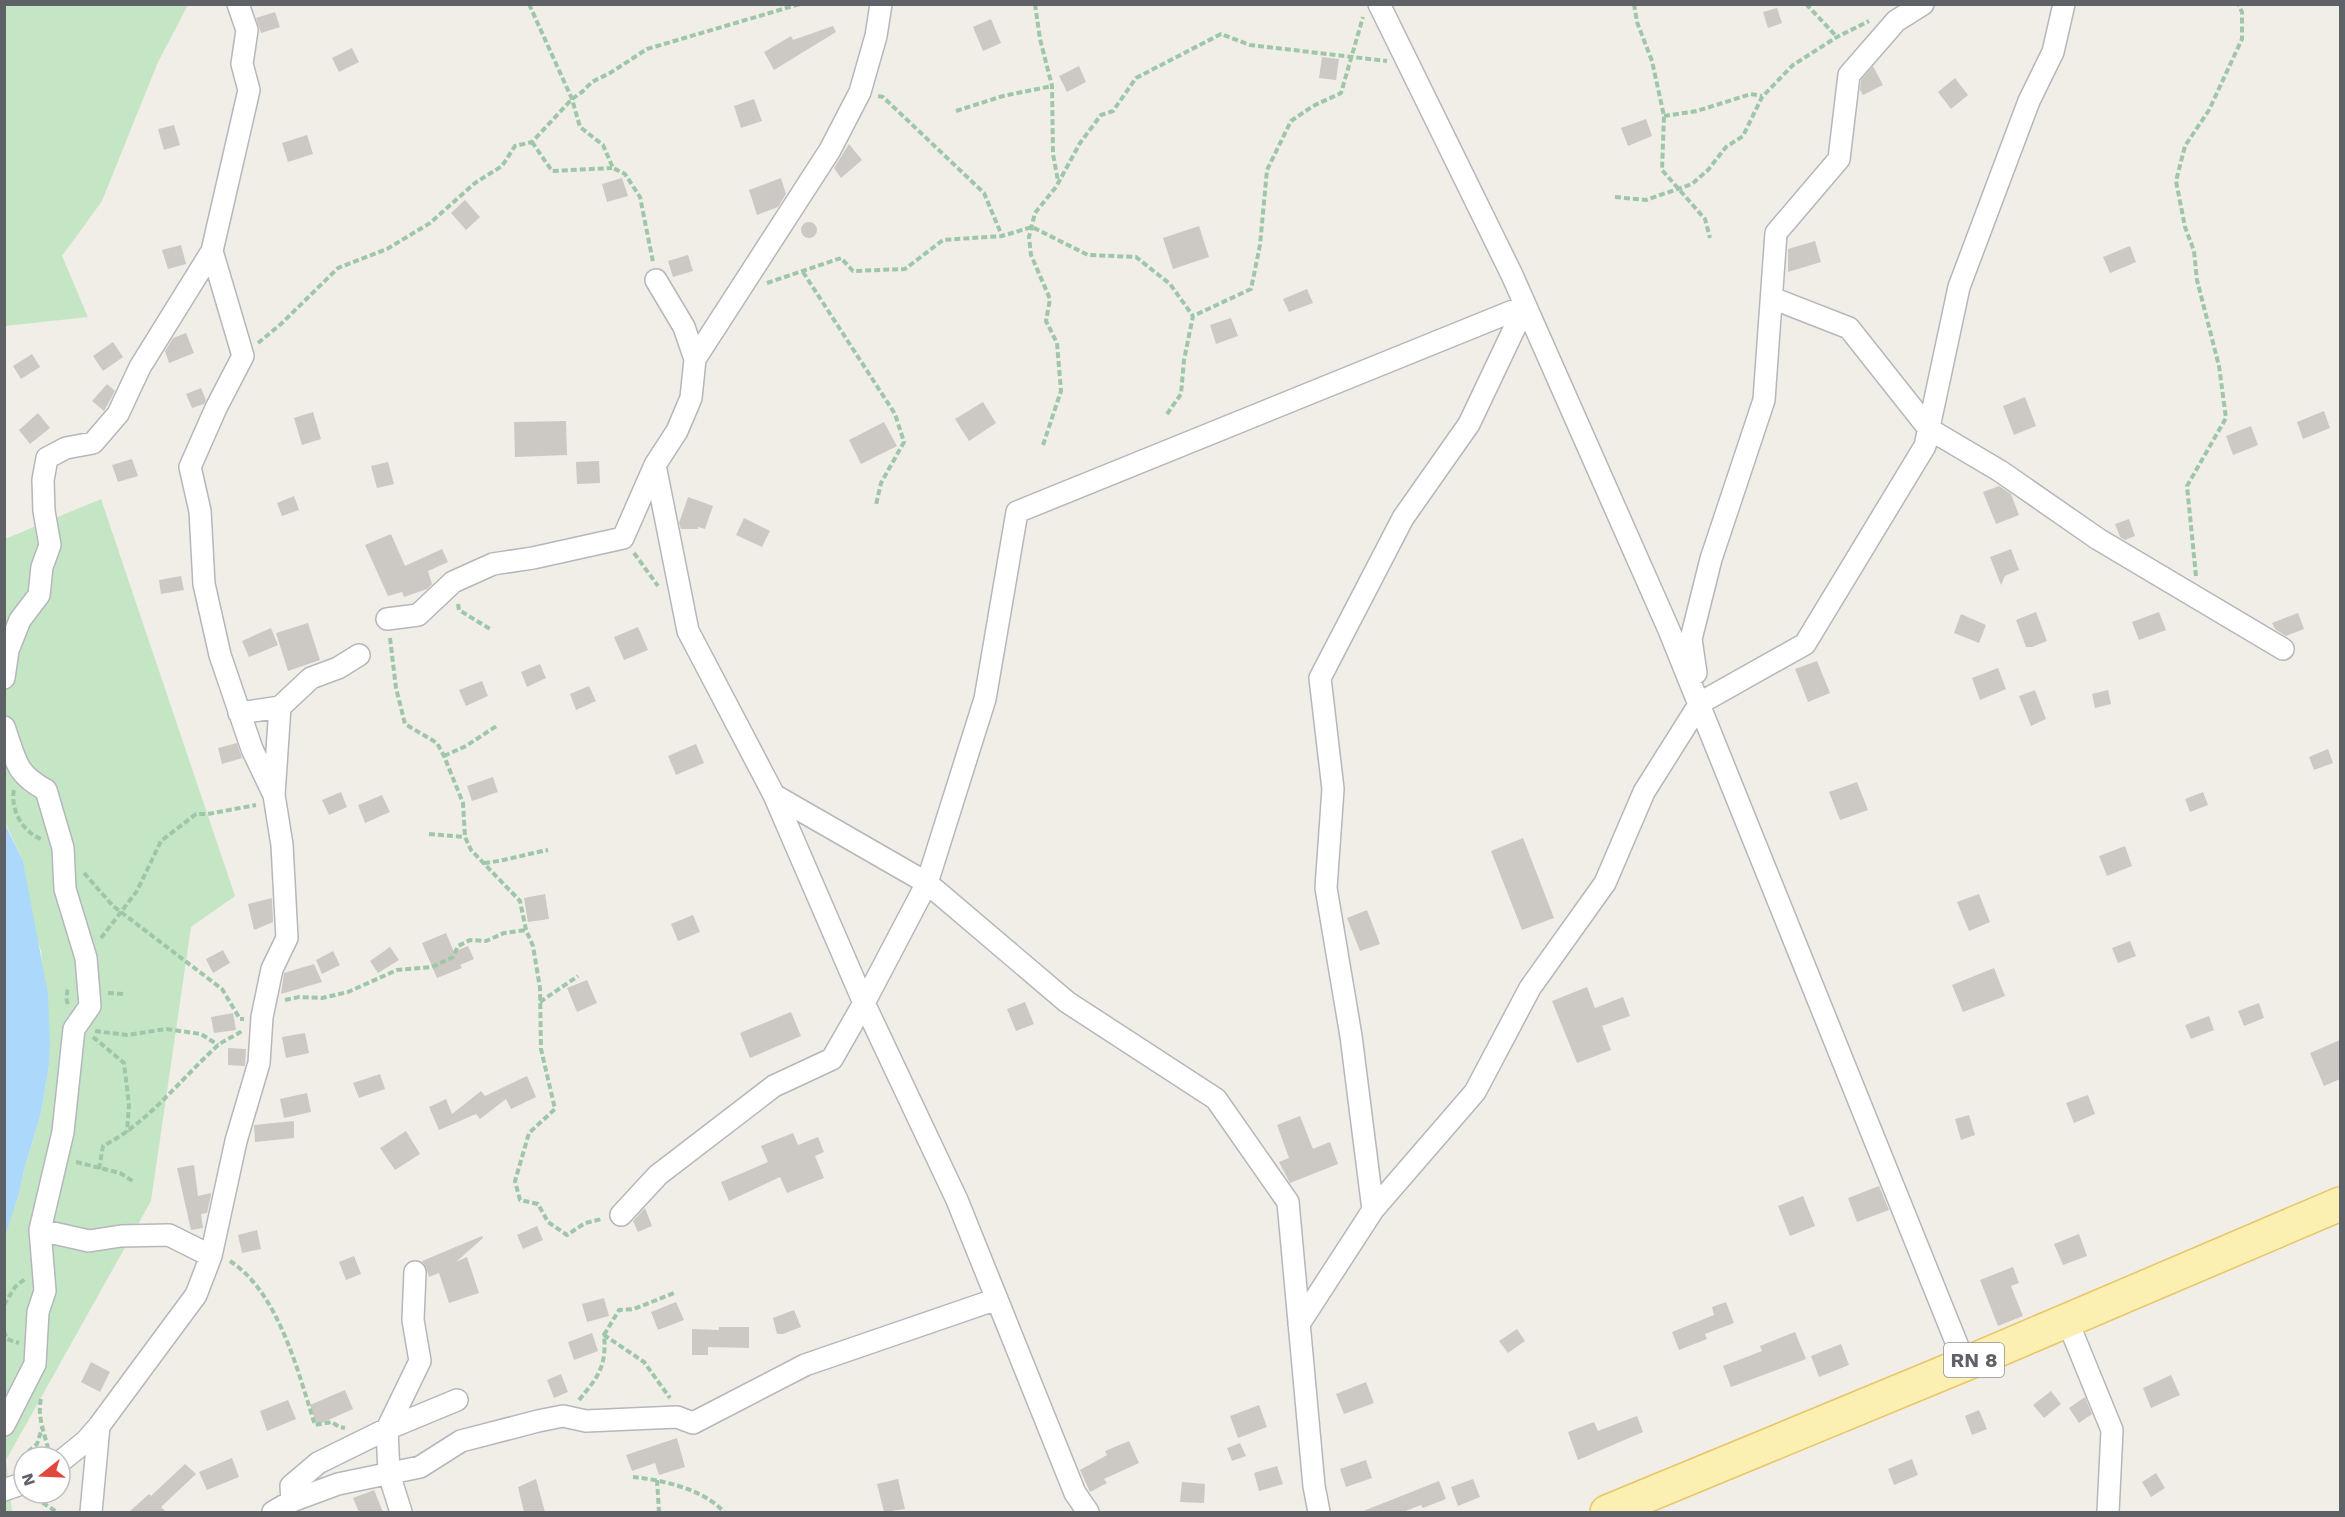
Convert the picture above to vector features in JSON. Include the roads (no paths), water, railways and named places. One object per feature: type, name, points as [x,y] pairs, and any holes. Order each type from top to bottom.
[{"type":"main road","name":"RN 8","points":[[1607,1512],[1965,1364],[2340,1204]]},
{"type":"street","points":[[4,678],[8,650],[20,620],[39,595],[42,567],[50,545],[44,511],[43,480],[47,458],[66,448],[93,443],[118,414],[140,367],[212,251],[249,90],[242,64],[247,30],[238,4]]},
{"type":"street","points":[[695,359],[830,150],[860,92],[876,36],[881,4]]},
{"type":"street","points":[[1299,1324],[1373,1210],[1475,1092],[1530,988],[1605,884],[1644,792],[1700,703],[1805,644],[1925,446],[1959,287],[2029,101],[2054,52],[2064,4]]},
{"type":"street","points":[[1371,10],[1409,64],[1512,275],[1700,703],[1965,1364]]},
{"type":"street","points":[[1700,703],[1691,639],[1711,559],[1764,400],[1776,233],[1839,159],[1849,75],[1896,21],[1915,10]]},
{"type":"street","points":[[212,251],[243,356],[216,408],[190,467],[200,511],[204,584],[220,655],[239,713],[274,795]]},
{"type":"street","points":[[387,619],[418,615],[453,582],[493,564],[623,538],[655,465],[677,430],[691,398],[695,359],[684,327],[656,280]]},
{"type":"street","points":[[1772,298],[1849,328],[1929,429],[2000,471],[2098,539],[2283,649]]},
{"type":"street","points":[[621,1215],[658,1176],[774,1086],[832,1059],[864,1003],[927,883],[985,699],[1017,512],[1525,306]]},
{"type":"street","points":[[1373,1210],[1351,1036],[1326,888],[1333,789],[1320,678],[1403,518],[1468,424],[1525,306]]},
{"type":"street","points":[[655,465],[688,631],[774,795],[864,1003],[957,1200],[1075,1493],[1088,1512]]},
{"type":"street","points":[[239,713],[280,707],[311,678],[338,669],[359,654]]},
{"type":"street","points":[[72,1453],[86,1442],[99,1426],[196,1295],[211,1256],[236,1141],[259,1063],[259,1018],[273,969],[287,938],[282,845],[274,795],[280,707]]},
{"type":"street","points":[[4,727],[19,769],[29,781],[46,790],[63,848],[65,889],[86,958],[90,1006],[80,1028],[74,1029],[63,1132],[40,1230],[45,1292],[38,1312],[35,1364],[4,1425]]},
{"type":"street","points":[[774,795],[927,883],[1067,1002],[1216,1099],[1288,1202],[1314,1486],[1319,1512]]},
{"type":"street","points":[[40,1230],[89,1241],[121,1236],[169,1235],[211,1256]]},
{"type":"street","points":[[401,1512],[389,1474],[387,1429],[420,1361],[413,1320],[415,1272]]},
{"type":"street","points":[[273,1512],[292,1501],[338,1484],[420,1467],[461,1441],[563,1416],[586,1421],[677,1417],[693,1423],[805,1365],[997,1299]]},
{"type":"street","points":[[2067,1320],[2112,1430],[2108,1512]]},
{"type":"street","points":[[292,1501],[291,1486],[318,1463],[387,1429],[458,1400]]},
{"type":"street","points":[[91,1512],[99,1426]]},
{"type":"water","points":[[4,822],[23,861],[48,994],[50,1041],[49,1065],[41,1113],[5,1236]]}]
